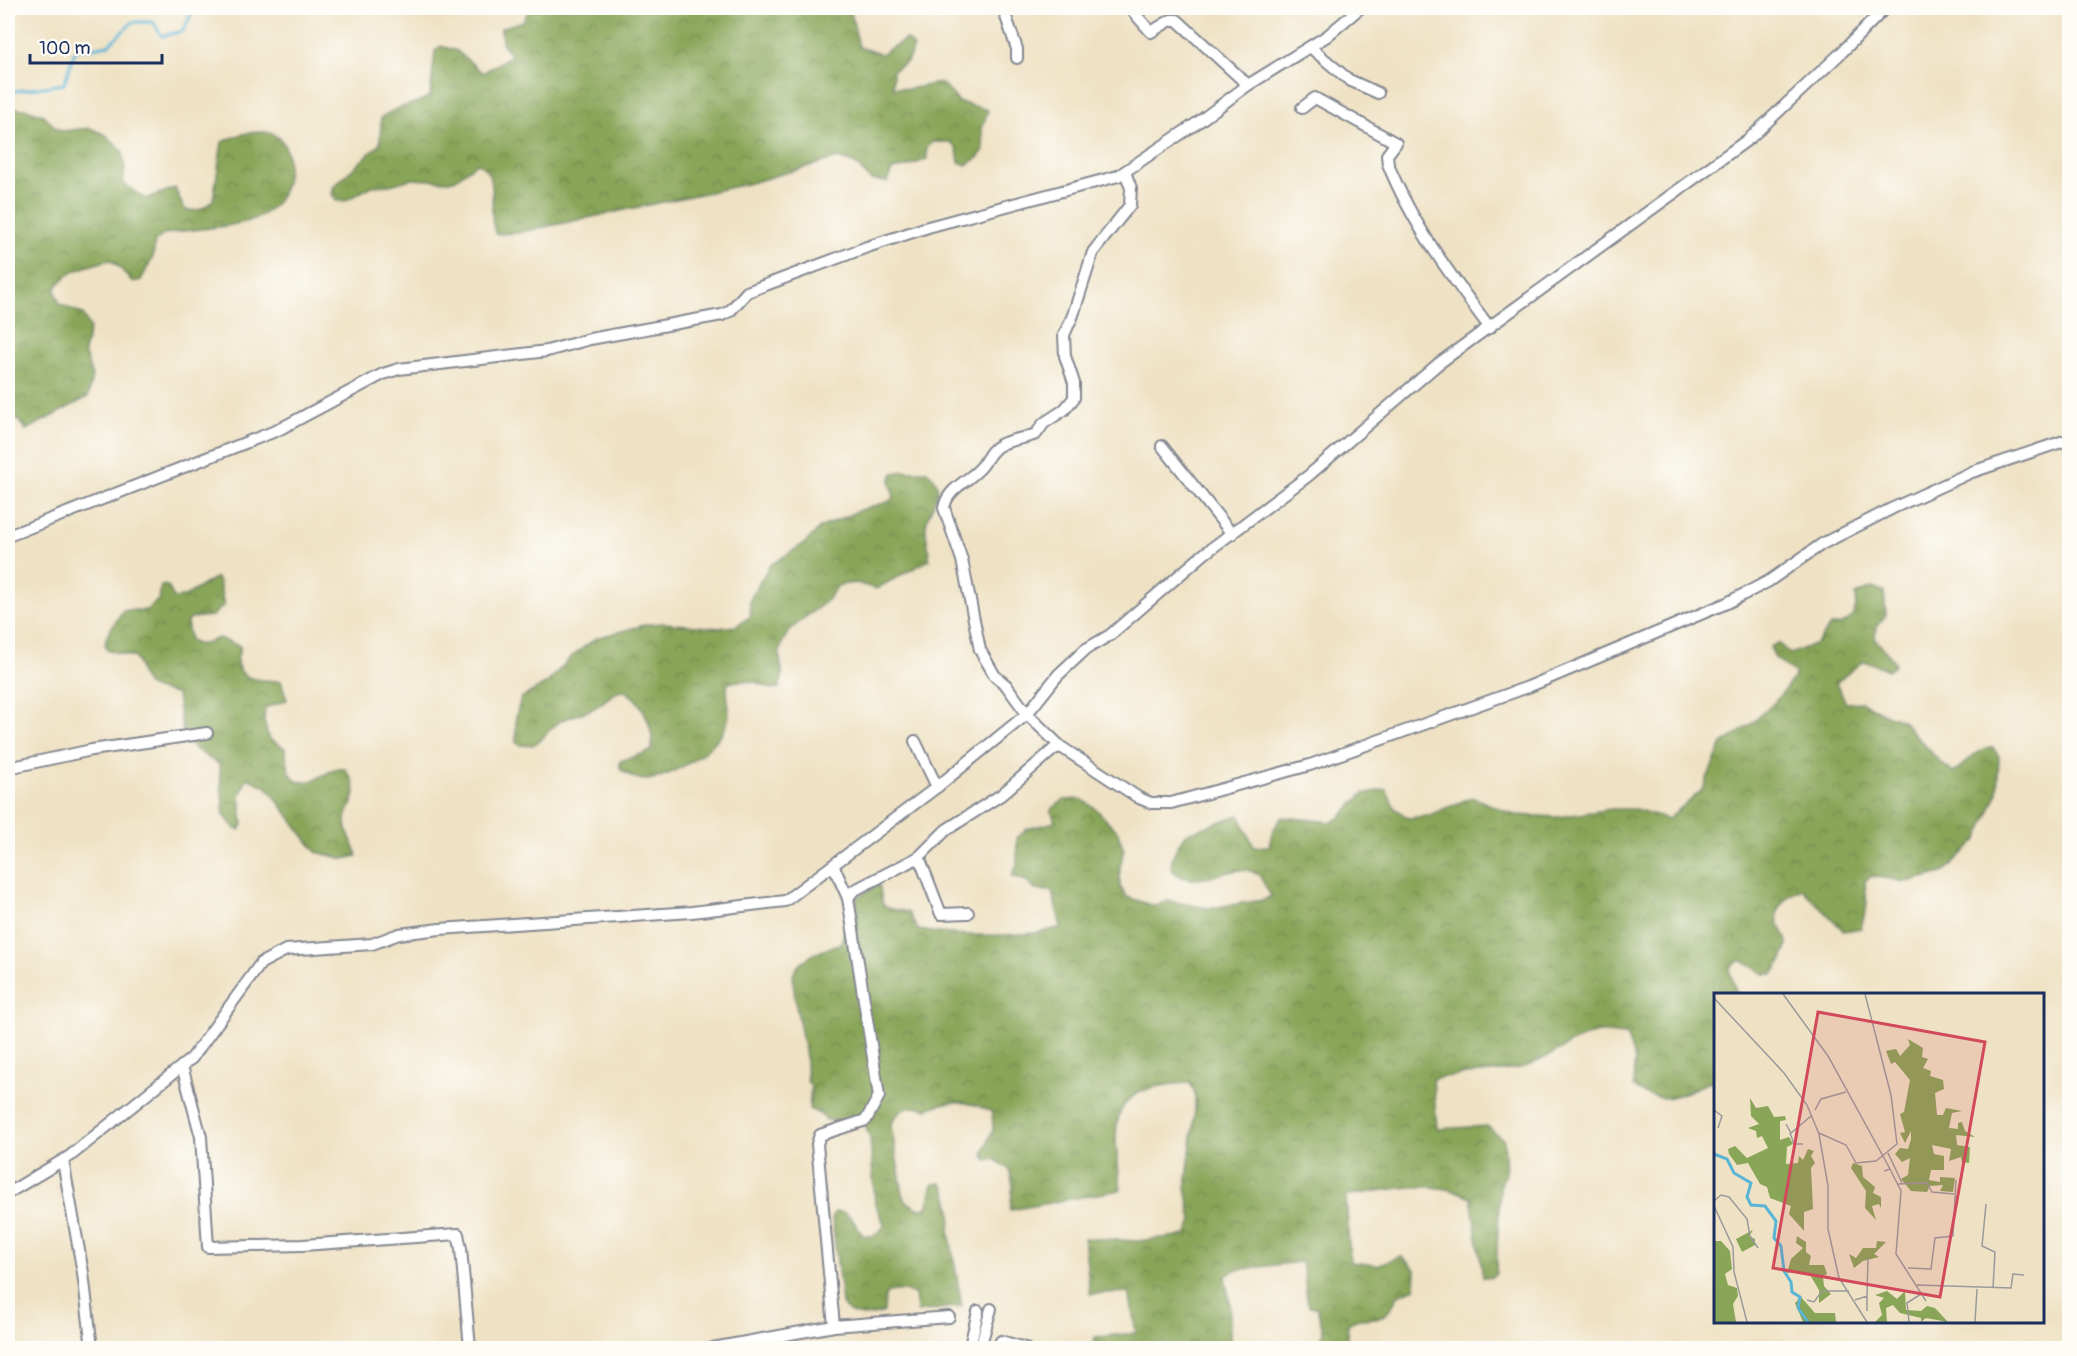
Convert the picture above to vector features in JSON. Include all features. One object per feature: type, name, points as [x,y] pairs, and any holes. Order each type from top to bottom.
[{"type":"street","points":[[1003,8],[1017,49],[1017,58]]},
{"type":"street","points":[[1130,8],[1151,32],[1170,20],[1177,20],[1248,85]]},
{"type":"street","points":[[8,536],[278,430],[382,374],[399,369],[548,351],[590,339],[722,315],[730,311],[740,297],[747,292],[867,247],[928,227],[1062,192],[1125,172],[1248,85],[1310,47],[1360,8]]},
{"type":"street","points":[[8,1193],[63,1161],[192,1058],[261,963],[286,950],[372,944],[399,934],[440,929],[693,912],[785,901],[834,867],[1027,714],[1058,675],[1086,650],[1110,635],[1232,534],[1308,476],[1438,364],[1750,138],[1842,52],[1885,8]]},
{"type":"street","points":[[1310,47],[1349,80],[1378,93]]},
{"type":"street","points":[[1302,108],[1315,98],[1322,99],[1339,112],[1396,143],[1387,155],[1388,164],[1410,211],[1428,241],[1490,328]]},
{"type":"street","points":[[1125,172],[1131,188],[1130,205],[1093,252],[1073,315],[1065,330],[1065,356],[1075,393],[1072,401],[1064,410],[1044,423],[1036,434],[1006,442],[994,448],[981,467],[954,490],[945,502],[945,513],[962,560],[983,659],[1027,714],[1061,747],[1139,798],[1160,804],[1310,765],[1528,687],[1727,603],[1769,581],[1822,544],[1893,508],[1972,472],[2070,439]]},
{"type":"street","points":[[1162,446],[1232,534]]},
{"type":"street","points":[[8,768],[92,750],[207,733]]},
{"type":"street","points":[[915,741],[937,787]]},
{"type":"street","points":[[848,898],[853,891],[920,857],[946,830],[1001,795],[1061,747]]},
{"type":"street","points":[[920,857],[941,914],[969,913]]},
{"type":"street","points":[[834,867],[848,898],[879,1096],[866,1120],[820,1135],[817,1144],[834,1326]]},
{"type":"street","points":[[182,1066],[201,1137],[208,1247],[303,1245],[458,1234],[470,1348]]},
{"type":"street","points":[[63,1161],[83,1273],[92,1348]]},
{"type":"street","points":[[713,1348],[834,1326],[949,1317]]},
{"type":"street","points":[[997,1348],[1001,1341],[1025,1348]]},
{"type":"green space","points":[[530,8],[850,8],[859,47],[881,54],[906,39],[914,47],[907,62],[893,70],[893,87],[908,89],[939,83],[945,86],[959,102],[988,110],[982,129],[984,150],[977,159],[966,165],[959,162],[957,149],[951,142],[933,142],[927,147],[927,159],[892,170],[887,182],[871,180],[854,163],[838,158],[747,184],[517,233],[496,234],[493,225],[493,195],[490,176],[477,163],[456,179],[449,181],[411,179],[390,185],[372,186],[345,201],[337,201],[332,194],[334,186],[380,144],[381,118],[393,110],[430,96],[435,51],[441,46],[457,51],[483,73],[511,56],[502,43],[501,28],[523,21]]},
{"type":"green space","points":[[8,108],[26,109],[44,115],[62,131],[90,128],[106,135],[122,151],[125,167],[123,183],[145,199],[175,188],[184,209],[192,211],[206,206],[213,200],[222,142],[256,132],[275,135],[287,152],[288,166],[282,193],[278,201],[266,213],[240,223],[165,234],[155,241],[153,257],[141,280],[133,282],[110,260],[79,269],[65,277],[55,290],[60,304],[83,314],[90,328],[84,351],[92,376],[88,397],[26,430],[8,408]]},
{"type":"green space","points":[[927,471],[937,485],[938,492],[926,527],[929,560],[876,589],[856,583],[839,585],[826,601],[786,636],[780,652],[782,675],[779,688],[771,689],[750,682],[728,683],[729,715],[726,726],[719,738],[696,758],[670,773],[645,780],[635,778],[620,769],[620,761],[651,751],[652,743],[649,725],[641,707],[636,700],[622,690],[594,708],[559,722],[536,743],[524,745],[516,743],[516,716],[521,698],[547,683],[571,657],[596,638],[648,624],[665,623],[718,628],[736,626],[750,617],[750,600],[769,566],[805,543],[820,528],[860,510],[888,502],[894,497],[890,481],[893,473]]},
{"type":"green space","points":[[216,577],[224,605],[212,616],[192,618],[187,623],[190,639],[200,645],[219,638],[240,646],[237,660],[242,672],[260,680],[281,681],[287,700],[265,708],[264,721],[269,739],[285,748],[289,771],[296,781],[309,781],[338,769],[345,769],[355,788],[355,795],[346,821],[357,856],[344,859],[316,852],[267,787],[247,778],[240,796],[243,825],[239,830],[235,829],[224,815],[219,764],[190,744],[183,730],[177,695],[146,683],[134,657],[107,650],[105,645],[107,635],[123,610],[147,610],[159,599],[161,585],[168,586],[174,598],[184,597]]},
{"type":"green space","points":[[1871,588],[1884,591],[1886,615],[1876,627],[1875,639],[1895,662],[1894,666],[1888,670],[1869,662],[1862,662],[1836,683],[1846,703],[1862,702],[1884,714],[1902,720],[1941,763],[1953,772],[1976,753],[1993,748],[1999,756],[1997,794],[1978,839],[1943,873],[1906,882],[1872,876],[1865,881],[1867,905],[1861,928],[1844,931],[1802,889],[1788,897],[1781,906],[1778,916],[1787,944],[1782,960],[1773,974],[1764,974],[1741,960],[1729,969],[1737,993],[1714,993],[1714,1080],[1683,1094],[1664,1098],[1644,1093],[1633,1086],[1635,1059],[1626,1035],[1602,1033],[1579,1039],[1540,1061],[1519,1068],[1433,1079],[1437,1129],[1487,1126],[1504,1140],[1506,1172],[1500,1187],[1496,1273],[1491,1278],[1483,1277],[1471,1197],[1456,1191],[1426,1187],[1346,1196],[1350,1262],[1377,1265],[1401,1256],[1416,1270],[1415,1288],[1398,1295],[1387,1313],[1381,1317],[1355,1320],[1348,1324],[1346,1348],[1319,1348],[1323,1331],[1317,1307],[1309,1306],[1300,1262],[1235,1270],[1225,1277],[1230,1303],[1230,1348],[1093,1348],[1095,1337],[1136,1333],[1129,1292],[1090,1294],[1084,1238],[1138,1241],[1186,1235],[1192,1221],[1186,1187],[1195,1110],[1195,1093],[1190,1083],[1142,1091],[1128,1100],[1120,1112],[1116,1145],[1121,1190],[1010,1210],[1013,1185],[1009,1169],[994,1159],[987,1161],[983,1153],[993,1130],[992,1112],[976,1105],[960,1102],[945,1103],[928,1109],[916,1107],[901,1111],[891,1126],[904,1200],[919,1209],[927,1208],[933,1184],[941,1183],[947,1193],[951,1219],[949,1231],[962,1306],[917,1312],[915,1294],[899,1291],[885,1296],[884,1312],[879,1314],[867,1316],[855,1314],[842,1304],[832,1219],[835,1212],[849,1216],[864,1236],[873,1236],[885,1226],[875,1203],[870,1138],[862,1117],[851,1122],[826,1120],[809,1109],[811,1086],[807,1079],[806,1055],[793,978],[797,966],[802,962],[841,943],[847,924],[857,920],[856,898],[879,885],[883,905],[908,912],[918,930],[970,935],[1011,935],[1061,927],[1052,891],[1035,890],[1027,881],[1012,876],[1017,865],[1017,838],[1027,829],[1055,822],[1051,809],[1064,800],[1081,799],[1094,807],[1118,832],[1124,851],[1120,867],[1120,887],[1127,897],[1154,906],[1168,901],[1209,908],[1264,900],[1271,896],[1259,875],[1249,870],[1188,879],[1179,876],[1171,869],[1176,850],[1188,833],[1239,815],[1254,847],[1269,846],[1273,830],[1282,817],[1331,822],[1338,819],[1363,794],[1386,789],[1395,808],[1408,818],[1427,816],[1472,797],[1515,815],[1559,817],[1611,809],[1635,809],[1668,819],[1702,790],[1722,744],[1750,725],[1775,702],[1796,675],[1775,658],[1770,647],[1778,643],[1790,654],[1817,643],[1831,625],[1848,621],[1856,607],[1856,595]]},
{"type":"waterway","points":[[8,92],[64,84],[75,51],[108,45],[133,22],[153,22],[162,36],[183,31],[194,8]]}]
